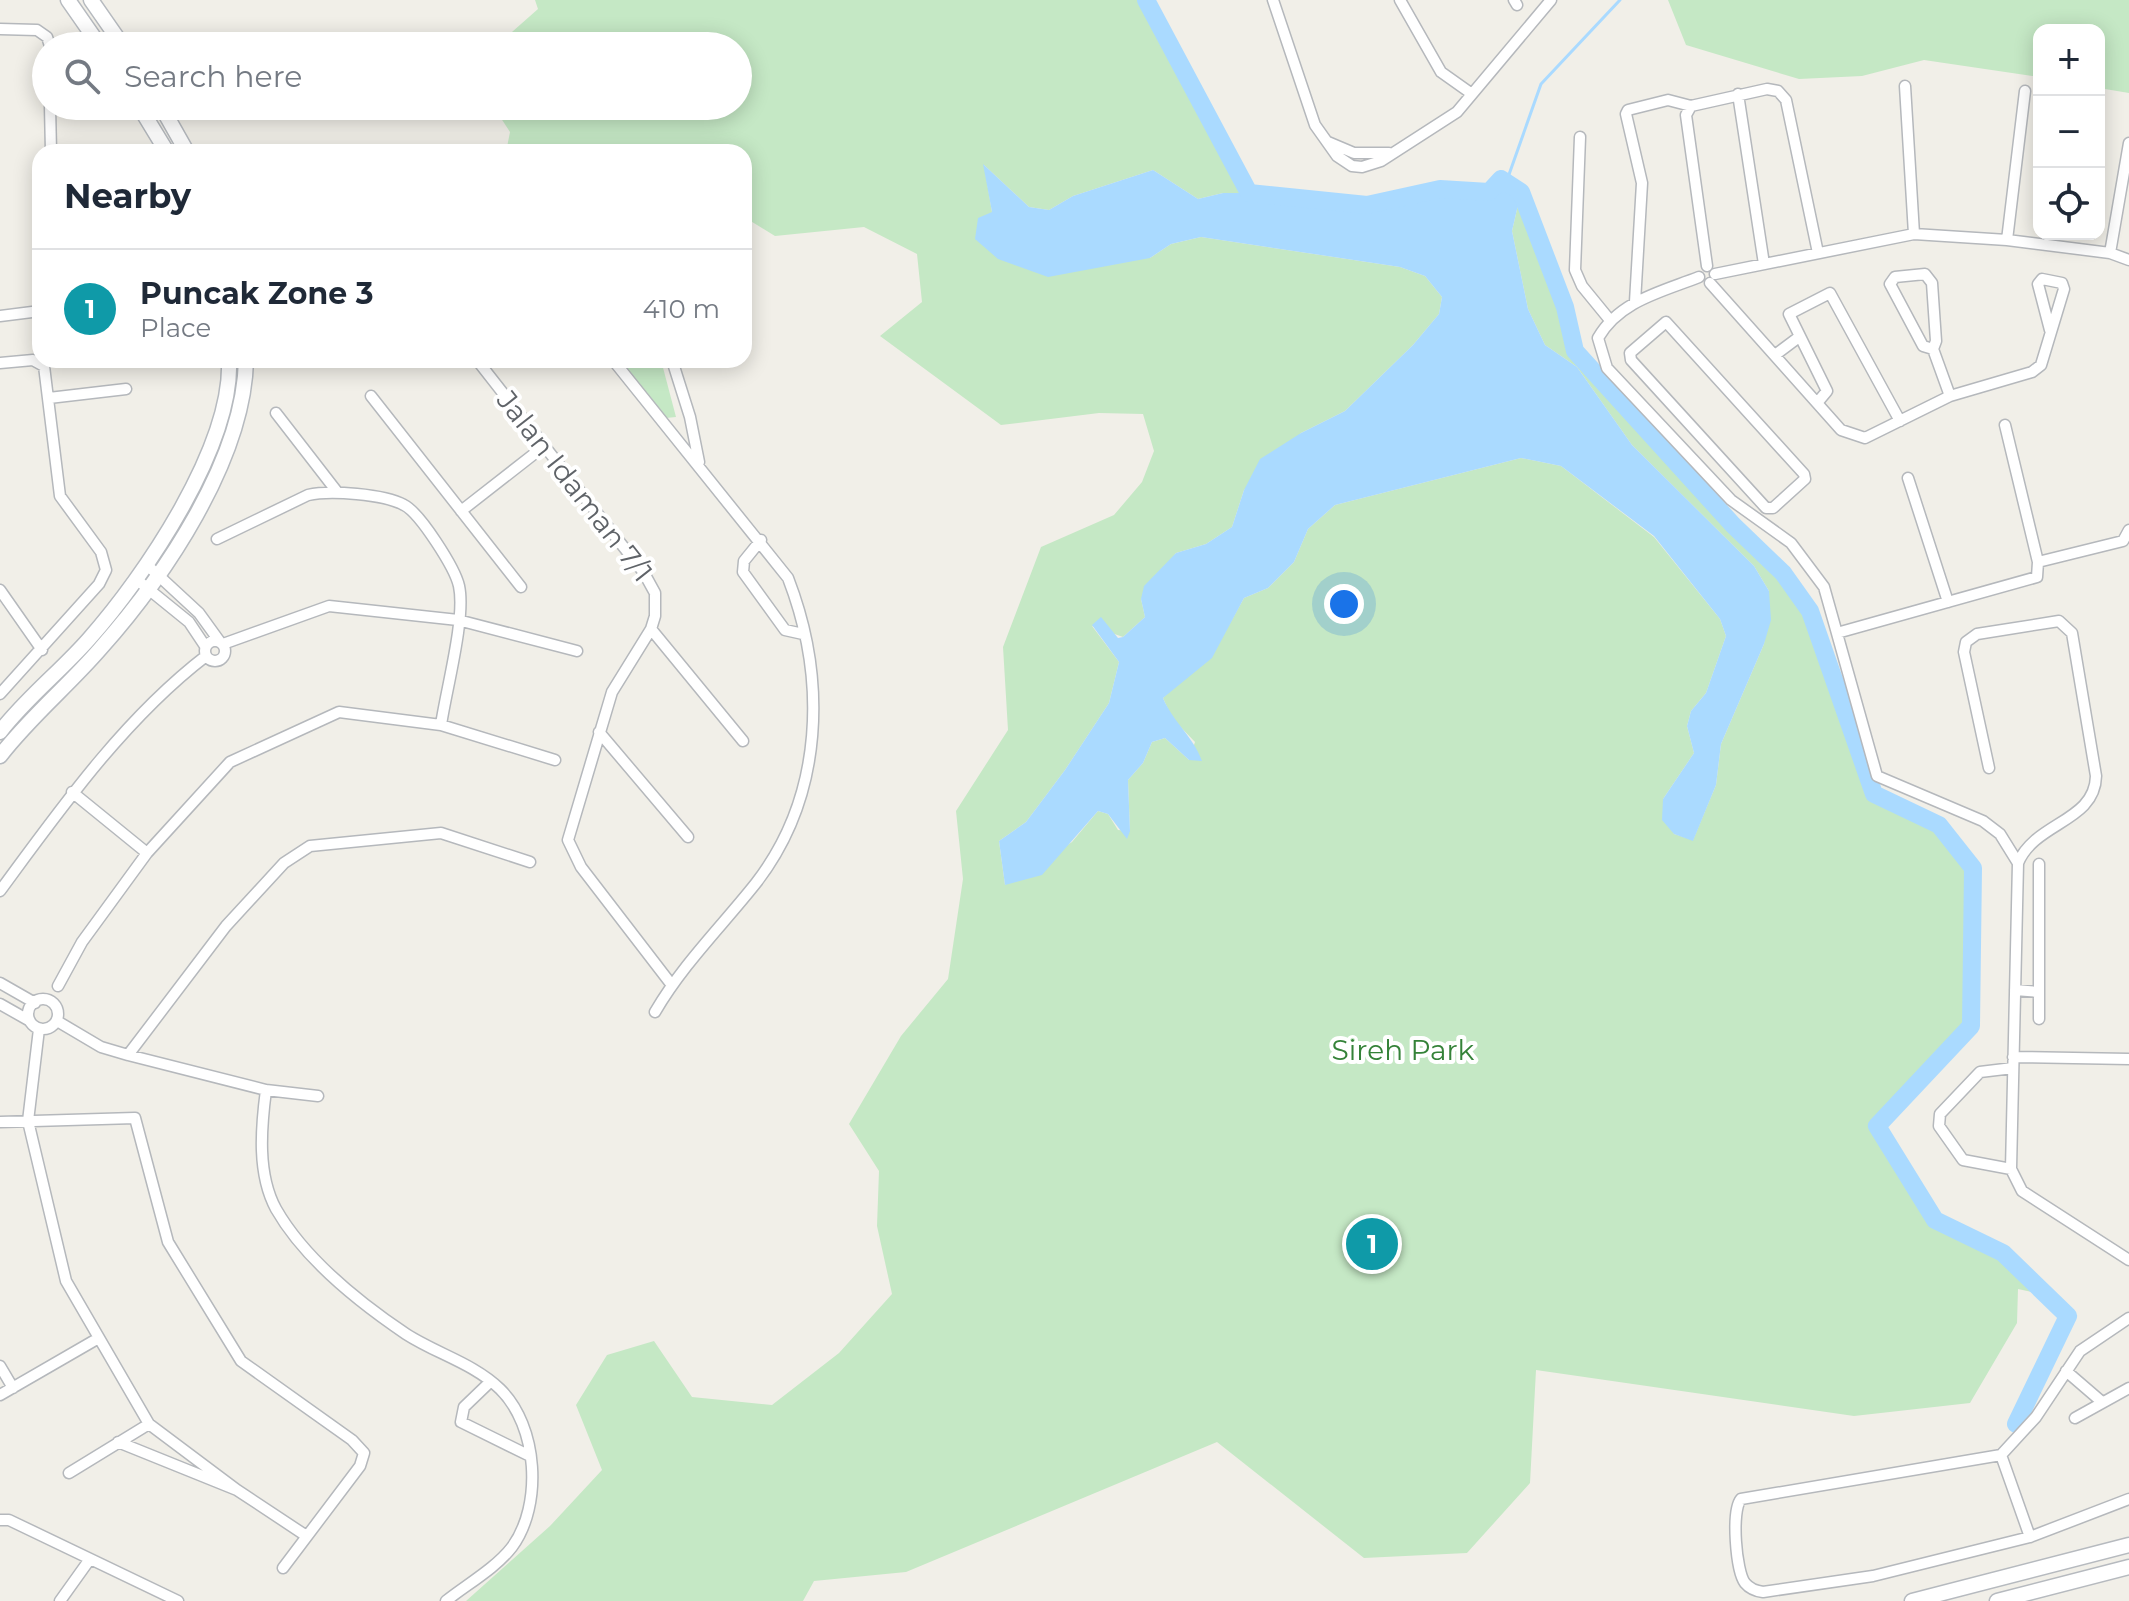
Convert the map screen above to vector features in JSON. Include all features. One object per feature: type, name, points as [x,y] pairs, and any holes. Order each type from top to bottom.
[{"type":"main road","points":[[68,0],[90,32]]},
{"type":"main road","points":[[91,0],[113,32]]},
{"type":"main road","points":[[148,120],[162,144]]},
{"type":"main road","points":[[169,120],[182,144]]},
{"type":"main road","points":[[152,569],[224,410],[228,368]]},
{"type":"main road","points":[[0,756],[99,650],[152,569],[200,506],[222,458],[239,409],[245,368]]},
{"type":"main road","points":[[0,732],[142,584]]},
{"type":"main road","points":[[1912,1601],[2129,1545]]},
{"type":"main road","points":[[1997,1601],[2129,1567]]},
{"type":"street","points":[[1273,0],[1315,125],[1343,162],[1362,167],[1372,166],[1445,121],[1472,94],[1551,0]]},
{"type":"street","points":[[1400,0],[1441,72],[1472,94]]},
{"type":"street","points":[[0,29],[42,32]]},
{"type":"street","points":[[1905,86],[1914,234]]},
{"type":"street","points":[[1635,302],[1642,183],[1626,114],[1628,110],[1668,100],[1691,106],[1767,89],[1778,91],[1786,100],[1818,253]]},
{"type":"street","points":[[2007,240],[2025,91]]},
{"type":"street","points":[[1738,94],[1764,264]]},
{"type":"street","points":[[1691,106],[1686,115],[1711,274],[1775,355],[1841,430],[1853,437],[1865,438],[1950,396],[2032,372],[2041,365],[2050,330]]},
{"type":"street","points":[[50,120],[51,144]]},
{"type":"street","points":[[1580,137],[1575,270],[1582,286],[1609,319]]},
{"type":"street","points":[[2110,253],[2129,143]]},
{"type":"street","points":[[2018,863],[2000,834],[1983,821],[1877,776],[1824,587],[1791,543],[1749,516],[1722,492],[1607,368],[1598,338],[1609,319],[1635,302],[1699,277],[1914,234],[2007,240],[2110,253],[2129,260]]},
{"type":"street","points":[[1933,349],[1923,346],[1890,284],[1895,277],[1929,276],[1936,341],[1933,349],[1950,396]]},
{"type":"street","points":[[1817,403],[1827,391],[1789,314],[1830,293],[1900,421]]},
{"type":"street","points":[[0,316],[32,312]]},
{"type":"street","points":[[1666,322],[1806,477],[1770,509],[1738,479],[1653,384],[1630,356],[1666,322]]},
{"type":"street","points":[[1775,355],[1799,337]]},
{"type":"street","points":[[0,363],[32,360]]},
{"type":"street","points":[[0,694],[99,584],[106,570],[101,552],[60,496],[43,368]]},
{"type":"street","name":"Jalan Idaman 7/1","points":[[483,368],[653,586],[657,607],[651,629],[617,682],[568,840],[571,854],[671,984]]},
{"type":"street","points":[[620,368],[761,540],[788,578],[798,602],[811,674],[815,720],[806,781],[794,818],[754,886],[671,984],[655,1012]]},
{"type":"street","points":[[675,368],[690,417],[699,463]]},
{"type":"street","points":[[1636,399],[1653,384]]},
{"type":"street","points":[[49,398],[126,389]]},
{"type":"street","points":[[371,396],[521,587]]},
{"type":"street","points":[[276,413],[338,493]]},
{"type":"street","points":[[670,428],[690,417]]},
{"type":"street","points":[[1837,633],[2037,577],[2038,562],[2005,425]]},
{"type":"street","points":[[461,511],[543,447]]},
{"type":"street","points":[[1908,478],[1948,602]]},
{"type":"street","points":[[1722,492],[1738,479]]},
{"type":"street","points":[[217,539],[308,495],[338,493],[402,503],[409,508],[456,578],[458,620],[441,725]]},
{"type":"street","points":[[2038,562],[2123,541],[2129,530]]},
{"type":"street","points":[[761,540],[744,561],[743,572],[785,630],[803,634]]},
{"type":"street","points":[[142,584],[189,622],[211,660],[221,659],[225,650],[222,643],[199,613],[152,569]]},
{"type":"street","points":[[0,590],[42,650]]},
{"type":"street","points":[[0,891],[72,792],[206,651],[210,641],[222,643],[326,606],[458,620],[577,651]]},
{"type":"street","points":[[1989,768],[1964,652],[1966,642],[1977,634],[2059,621],[2072,633],[2096,792],[2086,807],[2039,834],[2025,847],[2018,863],[2011,1169],[2022,1191],[2129,1260]]},
{"type":"street","points":[[651,629],[743,741]]},
{"type":"street","points":[[58,986],[82,942],[147,853],[230,762],[339,712],[441,725],[555,760]]},
{"type":"street","points":[[599,732],[688,837]]},
{"type":"street","points":[[72,792],[147,853]]},
{"type":"street","points":[[128,1055],[226,926],[284,863],[310,846],[441,833],[530,862]]},
{"type":"street","points":[[2039,864],[2039,1019]]},
{"type":"street","points":[[2017,903],[2039,903]]},
{"type":"street","points":[[0,983],[35,1003]]},
{"type":"street","points":[[2015,990],[2039,992]]},
{"type":"street","points":[[0,1004],[39,1029],[49,1028],[57,1021],[58,1012],[53,1003],[44,1000],[35,1003],[29,1011],[30,1021]]},
{"type":"street","points":[[57,1021],[101,1047],[128,1055],[266,1090],[318,1096]]},
{"type":"street","points":[[39,1029],[28,1121],[66,1281],[149,1424],[237,1490],[305,1535]]},
{"type":"street","points":[[2011,1169],[1978,1166],[1963,1160],[1939,1126],[1940,1114],[1980,1072],[2013,1063],[2129,1059]]},
{"type":"street","points":[[266,1090],[264,1179],[277,1209],[310,1253],[408,1335],[467,1364],[490,1382],[514,1408],[524,1428],[530,1456],[530,1497],[524,1525],[511,1549],[450,1599]]},
{"type":"street","points":[[0,1122],[135,1118],[139,1123],[168,1242],[241,1361],[352,1440],[364,1453],[360,1466],[283,1568]]},
{"type":"street","points":[[2129,1318],[2080,1351],[2036,1417],[2001,1455],[1741,1499],[1734,1514],[1741,1576],[1754,1590],[1873,1576],[2030,1537],[2129,1499]]},
{"type":"street","points":[[0,1395],[97,1339]]},
{"type":"street","points":[[0,1366],[13,1388]]},
{"type":"street","points":[[2066,1371],[2102,1402]]},
{"type":"street","points":[[490,1382],[464,1407],[461,1422],[530,1456]]},
{"type":"street","points":[[2075,1418],[2129,1388]]},
{"type":"street","points":[[69,1473],[149,1424]]},
{"type":"street","points":[[118,1442],[237,1490]]},
{"type":"street","points":[[2001,1455],[2030,1537]]},
{"type":"street","points":[[0,1520],[9,1520],[178,1601]]},
{"type":"street","points":[[60,1601],[90,1559]]},
{"type":"green space","name":"Sireh Park","points":[[535,0],[1146,0],[1249,193],[1223,193],[1198,199],[1153,170],[1073,196],[1049,210],[1029,207],[984,165],[992,212],[1150,258],[1171,244],[1201,237],[1400,267],[1425,276],[1442,297],[1439,314],[1413,345],[1345,411],[1301,433],[1244,490],[1232,527],[1206,544],[1176,553],[1141,599],[1145,617],[1123,637],[1092,626],[1119,662],[1109,703],[1026,822],[999,841],[1005,885],[1072,842],[1098,811],[1108,814],[1118,830],[1130,831],[1128,780],[1143,763],[1152,742],[1165,738],[1189,760],[1195,742],[1172,718],[1163,698],[1229,625],[1244,598],[1268,588],[1294,562],[1308,529],[1335,505],[1521,458],[1561,466],[1654,537],[1720,619],[1726,636],[1706,693],[1691,711],[1687,726],[1694,753],[1663,799],[1674,834],[1693,840],[1716,785],[1721,744],[1764,644],[1769,591],[1754,566],[1632,445],[1577,367],[1545,345],[1528,309],[1512,231],[1521,192],[1565,307],[1575,351],[1733,525],[1783,573],[1810,611],[1874,794],[1939,825],[1973,868],[1971,1026],[1877,1126],[1935,1220],[2003,1253],[2046,1295],[2018,1289],[2017,1323],[1970,1403],[1854,1416],[1536,1370],[1530,1483],[1467,1553],[1364,1558],[1217,1442],[906,1572],[814,1581],[803,1601],[466,1601],[550,1526],[602,1470],[576,1405],[607,1355],[654,1341],[692,1397],[772,1405],[839,1353],[892,1294],[877,1226],[879,1171],[849,1124],[901,1036],[948,979],[963,879],[956,811],[1008,730],[1003,647],[1041,547],[1114,515],[1142,482],[1154,451],[1143,414],[1099,413],[1001,425],[880,336],[922,302],[917,254],[864,227],[775,236],[752,222],[752,144],[508,144],[510,132],[502,120],[752,120],[752,32],[512,32],[538,9]]},
{"type":"green space","points":[[1668,0],[2129,0],[2129,93],[2105,89],[2105,24],[2033,24],[2033,76],[1924,60],[1862,76],[1799,79],[1686,45]]},
{"type":"green space","points":[[627,368],[663,368],[676,417],[666,418]]},
{"type":"water","points":[[983,164],[1029,207],[1049,210],[1073,196],[1153,170],[1198,199],[1223,193],[1249,193],[1367,205],[1440,189],[1489,192],[1501,179],[1521,192],[1512,231],[1528,309],[1545,345],[1577,367],[1632,445],[1754,566],[1769,591],[1771,620],[1764,644],[1721,744],[1716,785],[1693,841],[1674,834],[1662,820],[1663,799],[1694,753],[1687,726],[1691,711],[1706,693],[1726,636],[1720,619],[1654,536],[1561,466],[1521,458],[1335,505],[1308,529],[1294,562],[1268,588],[1244,598],[1212,658],[1163,698],[1202,761],[1189,760],[1165,738],[1152,742],[1143,763],[1128,780],[1130,831],[1127,839],[1108,814],[1098,811],[1042,875],[1005,885],[999,841],[1026,822],[1109,703],[1119,662],[1092,625],[1101,617],[1118,638],[1145,617],[1141,599],[1144,586],[1176,553],[1206,544],[1232,527],[1244,490],[1260,459],[1301,433],[1345,411],[1413,345],[1439,314],[1442,297],[1425,276],[1400,267],[1201,237],[1171,244],[1150,258],[1048,277],[998,259],[975,239],[978,218],[992,212]]},
{"type":"waterway","points":[[1146,0],[1249,193],[1367,205],[1440,189],[1489,192],[1501,179],[1521,192],[1565,307],[1575,351],[1733,525],[1783,573],[1810,611],[1874,794],[1939,825],[1973,868],[1971,1026],[1877,1126],[1935,1220],[2003,1253],[2068,1316],[2016,1424]]},
{"type":"waterway","points":[[1506,183],[1541,84],[1620,0]]},
{"type":"place","name":"Puncak Zone 3","points":[[1372,1244]]}]
